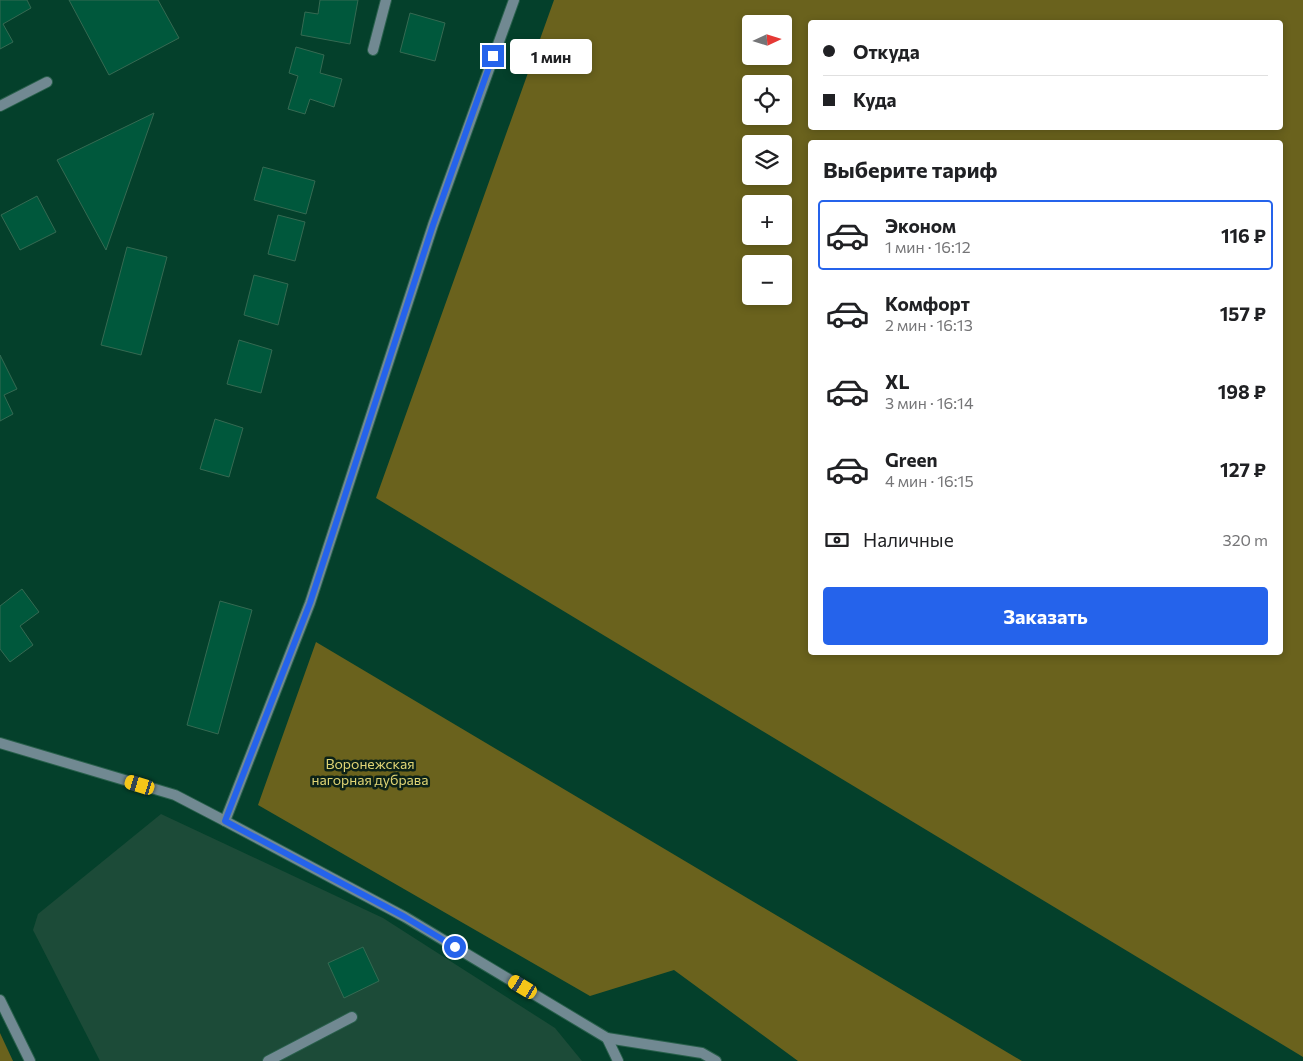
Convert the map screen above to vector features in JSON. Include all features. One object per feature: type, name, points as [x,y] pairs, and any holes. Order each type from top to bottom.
[{"type":"street","points":[[374,50],[386,0]]},
{"type":"street","points":[[225,821],[310,603],[433,225],[514,0]]},
{"type":"street","points":[[0,106],[47,82]]},
{"type":"street","points":[[0,743],[175,795],[405,917],[607,1038],[702,1053],[716,1061]]},
{"type":"street","points":[[0,1000],[30,1061]]},
{"type":"street","points":[[268,1061],[352,1017]]},
{"type":"street","points":[[607,1038],[618,1061]]},
{"type":"shaded area","points":[[161,814],[383,918],[555,1028],[582,1061],[100,1061],[33,930],[38,914]]},
{"type":"green space","points":[[554,0],[1303,0],[1303,1057],[376,498]]},
{"type":"green space","name":"Воронежская нагорная дубрава","points":[[316,642],[1022,1061],[798,1061],[674,970],[590,996],[258,805]]},
{"type":"green space","points":[[0,1033],[13,1061],[0,1061]]},
{"type":"building","points":[[0,0],[27,0],[31,8],[3,24],[13,42],[0,49]]},
{"type":"building","points":[[69,0],[158,0],[179,38],[109,75]]},
{"type":"building","points":[[320,0],[358,0],[350,44],[301,35],[305,12],[318,14]]},
{"type":"building","points":[[410,13],[445,23],[435,61],[400,52]]},
{"type":"building","points":[[296,47],[324,55],[320,73],[342,79],[334,107],[310,99],[305,114],[288,109],[298,76],[289,73]]},
{"type":"building","points":[[154,113],[106,250],[57,160]]},
{"type":"building","points":[[263,167],[315,181],[306,214],[254,200]]},
{"type":"building","points":[[37,196],[56,232],[20,250],[1,215]]},
{"type":"building","points":[[278,215],[305,222],[295,261],[268,254]]},
{"type":"building","points":[[127,247],[167,257],[141,355],[101,345]]},
{"type":"building","points":[[254,275],[288,284],[278,325],[244,315]]},
{"type":"building","points":[[239,340],[272,350],[261,393],[227,384]]},
{"type":"building","points":[[0,355],[17,389],[4,395],[13,414],[0,421]]},
{"type":"building","points":[[215,419],[243,428],[229,477],[200,469]]},
{"type":"building","points":[[22,589],[39,612],[20,626],[33,645],[10,662],[0,649],[0,606]]},
{"type":"building","points":[[220,601],[252,610],[218,734],[187,725]]},
{"type":"building","points":[[363,947],[379,981],[344,998],[328,963]]},
{"type":"route","points":[[455,947],[405,917],[225,821],[310,603],[433,225],[493,56]]}]
